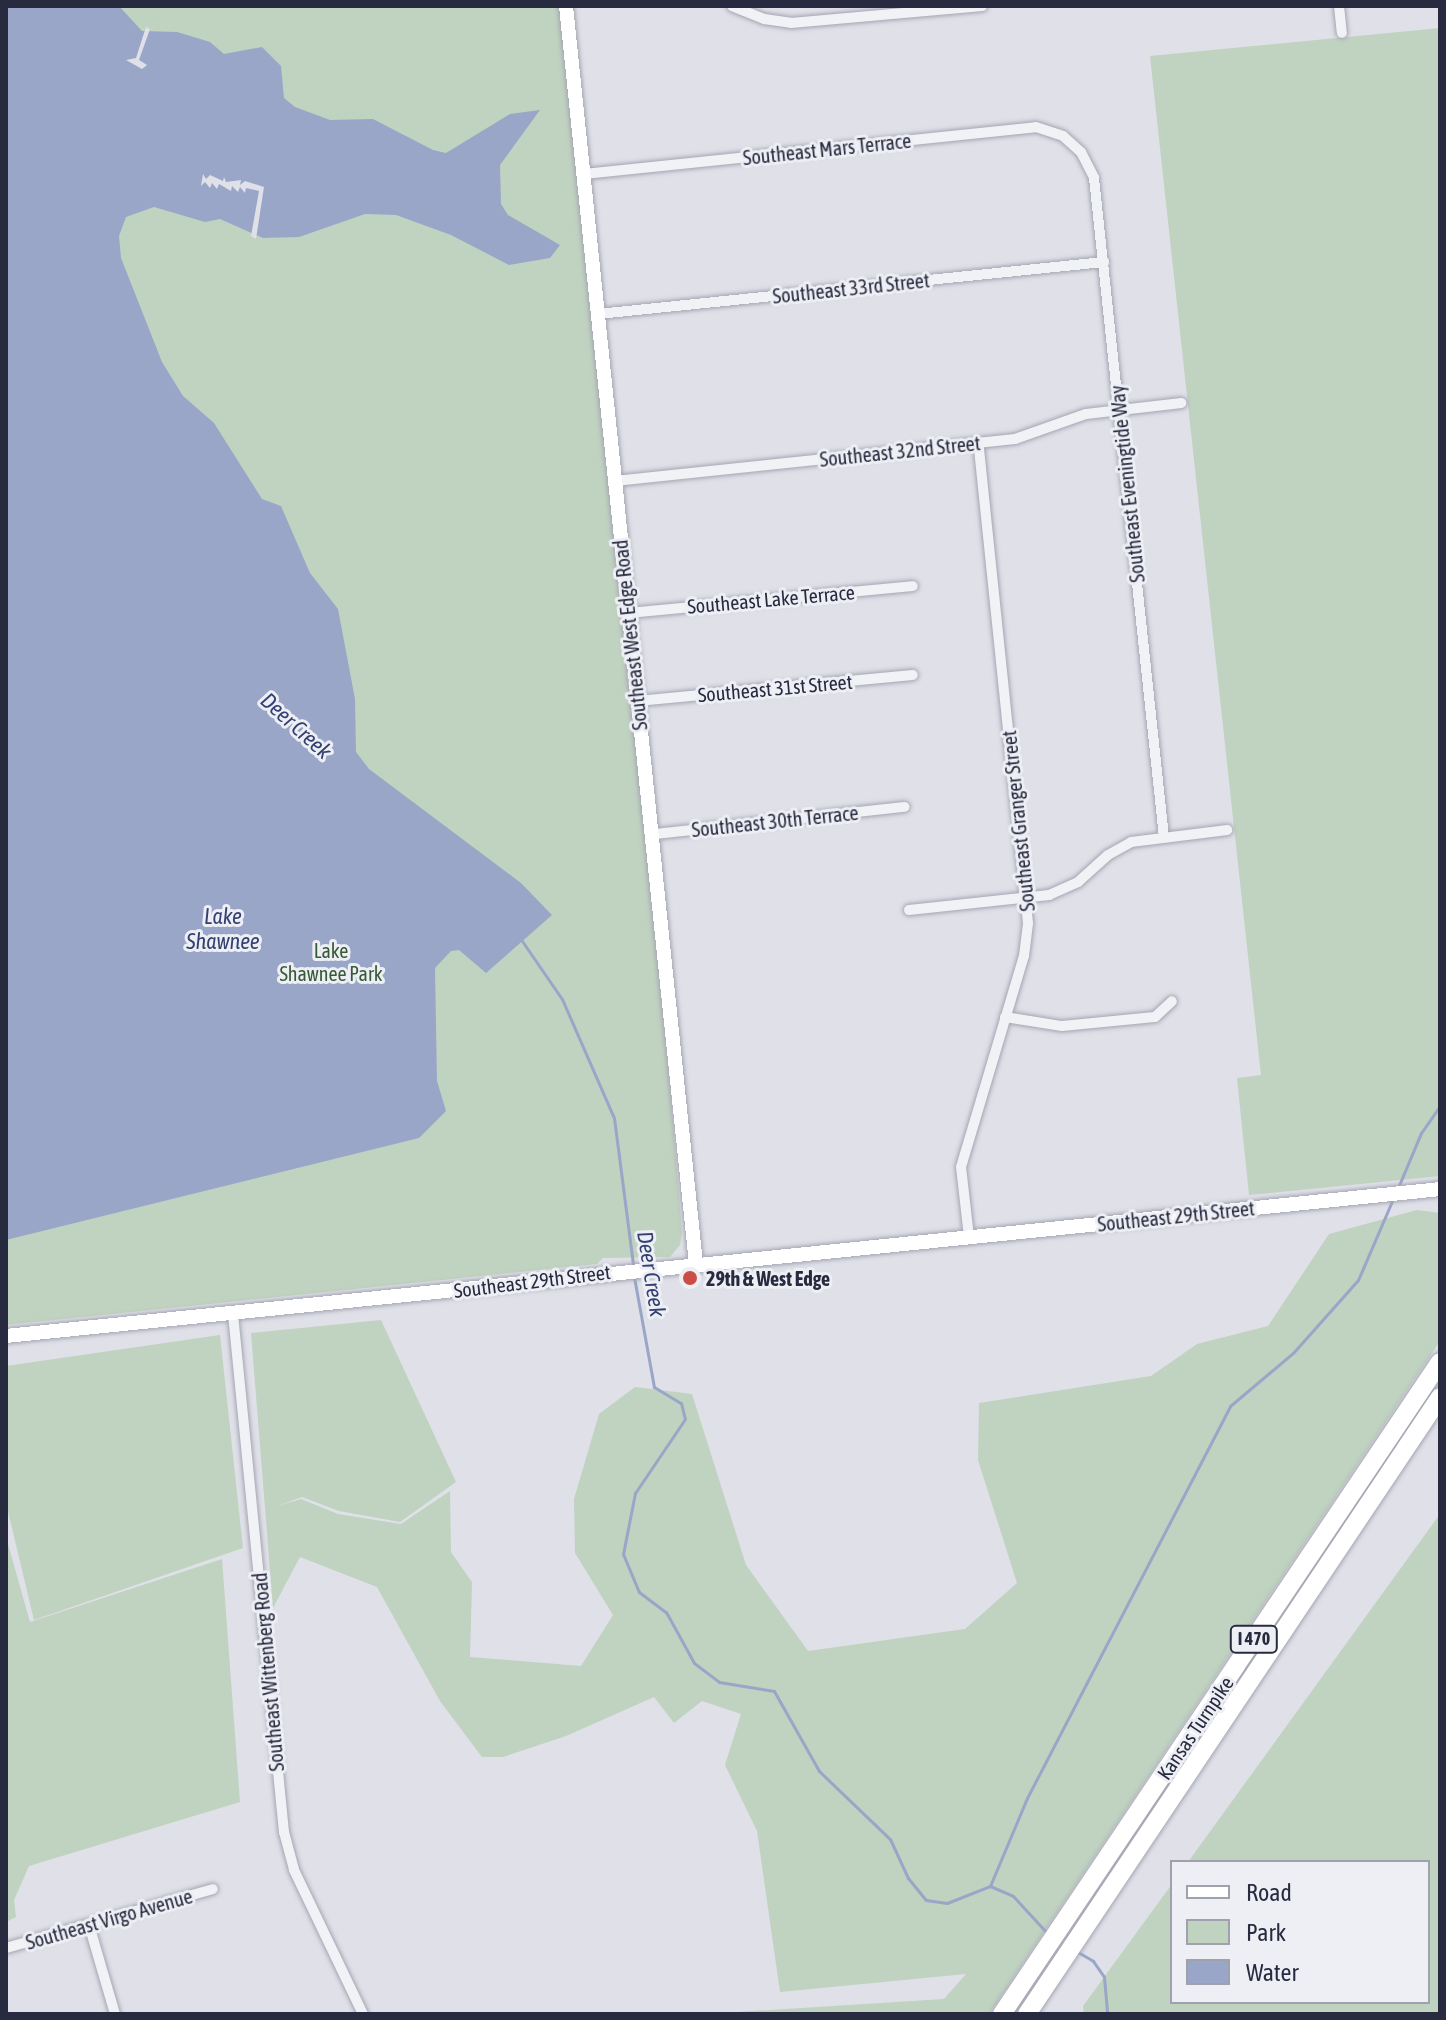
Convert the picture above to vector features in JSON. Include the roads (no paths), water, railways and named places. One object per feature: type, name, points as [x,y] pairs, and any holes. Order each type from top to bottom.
[{"type":"highway","name":"Kansas Turnpike","points":[[1002,2014],[1440,1362]]},
{"type":"highway","name":"Kansas Turnpike","points":[[1027,2014],[1440,1397]]},
{"type":"main road","name":"Southeast West Edge Road","points":[[566,6],[648,827],[696,1264]]},
{"type":"main road","name":"Southeast 29th Street","points":[[6,1336],[1440,1189]]},
{"type":"street","points":[[732,6],[774,21],[850,12],[982,6]]},
{"type":"street","points":[[1339,6],[1342,33]]},
{"type":"street","name":"Southeast Mars Terrace","points":[[584,174],[1036,127],[1068,139]]},
{"type":"street","name":"Southeast Eveningtide Way","points":[[1068,139],[1092,172],[1164,837]]},
{"type":"street","name":"Southeast 33rd Street","points":[[598,314],[1104,262]]},
{"type":"street","name":"Southeast 32nd Street","points":[[615,481],[1025,437],[1086,414],[1181,403]]},
{"type":"street","name":"Southeast Granger Street","points":[[969,1237],[961,1167],[1024,956],[1026,898],[978,443]]},
{"type":"street","name":"Southeast Lake Terrace","points":[[628,613],[913,586]]},
{"type":"street","name":"Southeast 31st Street","points":[[637,701],[913,675]]},
{"type":"street","name":"Southeast 30th Terrace","points":[[648,827],[655,834],[905,807]]},
{"type":"street","points":[[909,910],[1026,898],[1065,889],[1119,847],[1164,837],[1227,830]]},
{"type":"street","points":[[1005,1017],[1062,1026],[1155,1017],[1172,1001]]},
{"type":"street","name":"Southeast Wittenberg Road","points":[[233,1314],[284,1832],[294,1870],[363,2014]]},
{"type":"street","name":"Southeast Virgo Avenue","points":[[6,1948],[213,1889]]},
{"type":"street","points":[[89,1925],[115,2014]]},
{"type":"water","name":"Lake Shawnee","points":[[6,6],[119,6],[142,31],[177,32],[210,42],[224,54],[262,47],[281,66],[284,98],[295,107],[330,120],[373,119],[433,150],[446,153],[510,114],[540,110],[500,165],[501,204],[508,215],[560,245],[550,258],[509,265],[451,235],[396,215],[365,214],[299,237],[263,238],[220,219],[205,222],[154,207],[126,217],[119,236],[121,258],[162,362],[183,396],[214,423],[262,499],[281,506],[310,573],[338,609],[355,699],[356,752],[369,769],[521,883],[552,915],[486,973],[459,950],[451,951],[435,968],[437,1081],[446,1111],[419,1138],[6,1240]]},
{"type":"waterway","name":"Deer Creek","points":[[520,938],[562,999],[614,1118],[633,1265]]},
{"type":"waterway","points":[[1397,1190],[1421,1133],[1440,1106]]},
{"type":"waterway","points":[[990,1886],[1027,1798],[1230,1406],[1293,1353],[1358,1280],[1392,1201]]},
{"type":"waterway","name":"Deer Creek","points":[[634,1277],[654,1387],[681,1403],[685,1419],[635,1493],[623,1554],[639,1592],[666,1612],[694,1663],[719,1682],[774,1691],[819,1771],[890,1839],[908,1878],[926,1900],[947,1903],[990,1886],[1013,1896],[1049,1935]]},
{"type":"waterway","name":"Deer Creek","points":[[1076,1951],[1093,1961],[1104,1977],[1107,2014]]},
{"type":"place","name":"29th & West Edge","points":[[690,1278]]},
{"type":"park label","name":"Lake Shawnee Park","points":[[331,962]]}]
